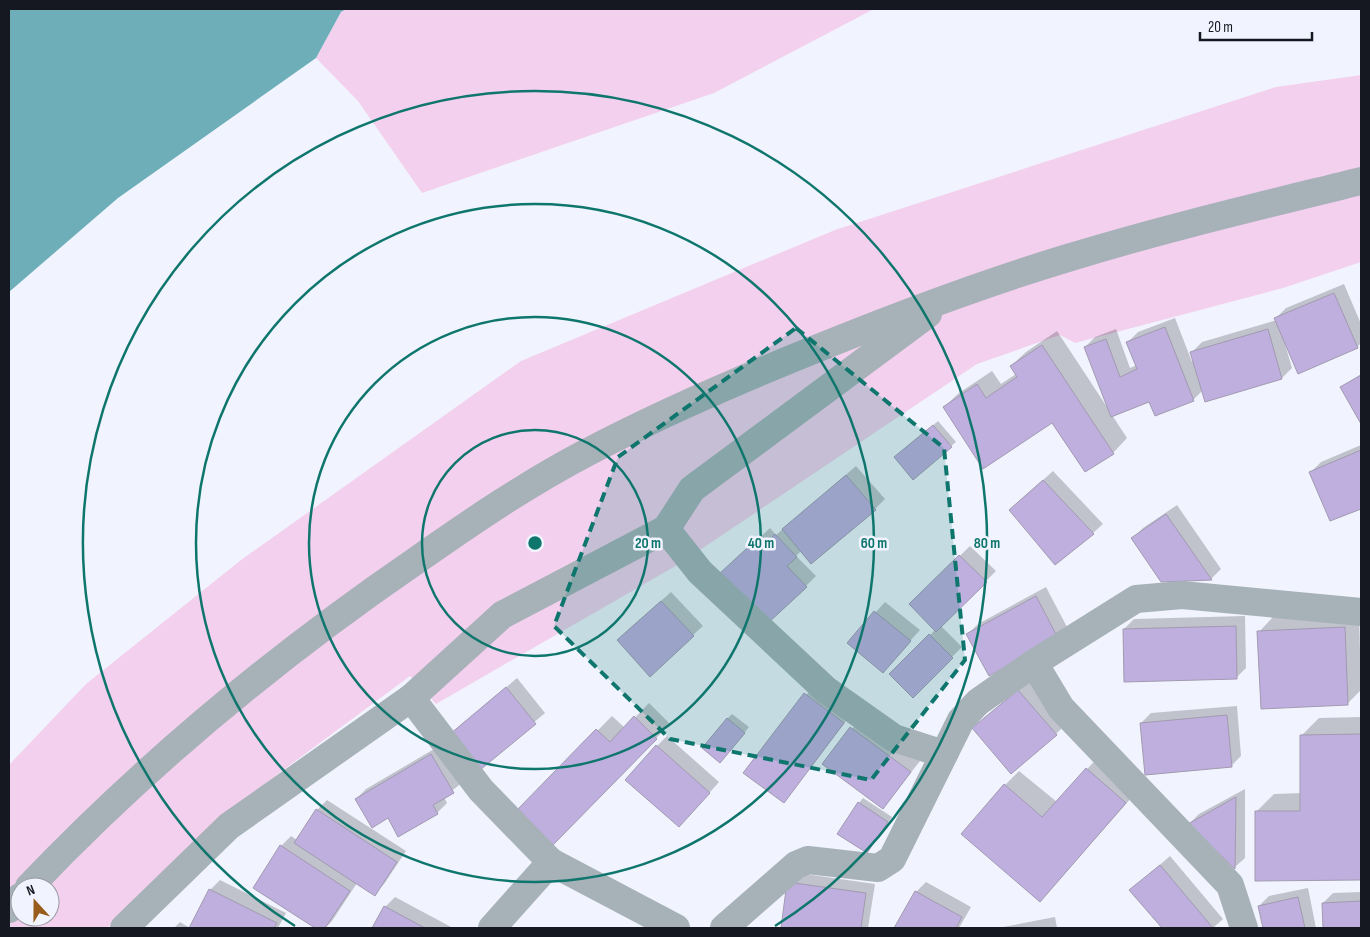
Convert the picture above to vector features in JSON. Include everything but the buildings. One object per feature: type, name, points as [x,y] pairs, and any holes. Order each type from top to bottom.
[{"type":"street","points":[[39,877],[133,784],[246,686],[362,597],[483,514],[586,453],[723,387],[868,327],[953,295],[1071,256],[1361,181]]},
{"type":"street","points":[[124,928],[229,826],[411,698],[502,615],[666,529],[692,489],[953,295]]},
{"type":"street","points":[[666,529],[700,572],[826,690],[894,738],[944,754]]},
{"type":"street","points":[[724,928],[796,865],[808,860],[878,868],[892,859],[961,720],[978,702],[1034,663],[1136,600],[1182,594],[1361,612]]},
{"type":"street","points":[[1034,663],[1061,708],[1230,885],[1244,928]]},
{"type":"street","points":[[411,698],[481,790],[551,862],[676,928]]},
{"type":"street","points":[[492,928],[551,862]]},
{"type":"highlighted area","points":[[796,328],[944,448],[965,660],[871,780],[670,739],[554,626],[618,457]]},
{"type":"shaded area","points":[[346,9],[874,9],[714,93],[422,193],[358,101],[316,58],[341,12]]},
{"type":"shaded area","points":[[1361,75],[1361,262],[1283,288],[1075,343],[1060,335],[977,364],[679,564],[436,704],[410,676],[220,817],[107,928],[9,928],[9,765],[86,684],[241,560],[521,361],[835,230],[1276,87]]},
{"type":"water","points":[[9,9],[346,9],[341,12],[316,58],[118,198],[9,292]]}]
